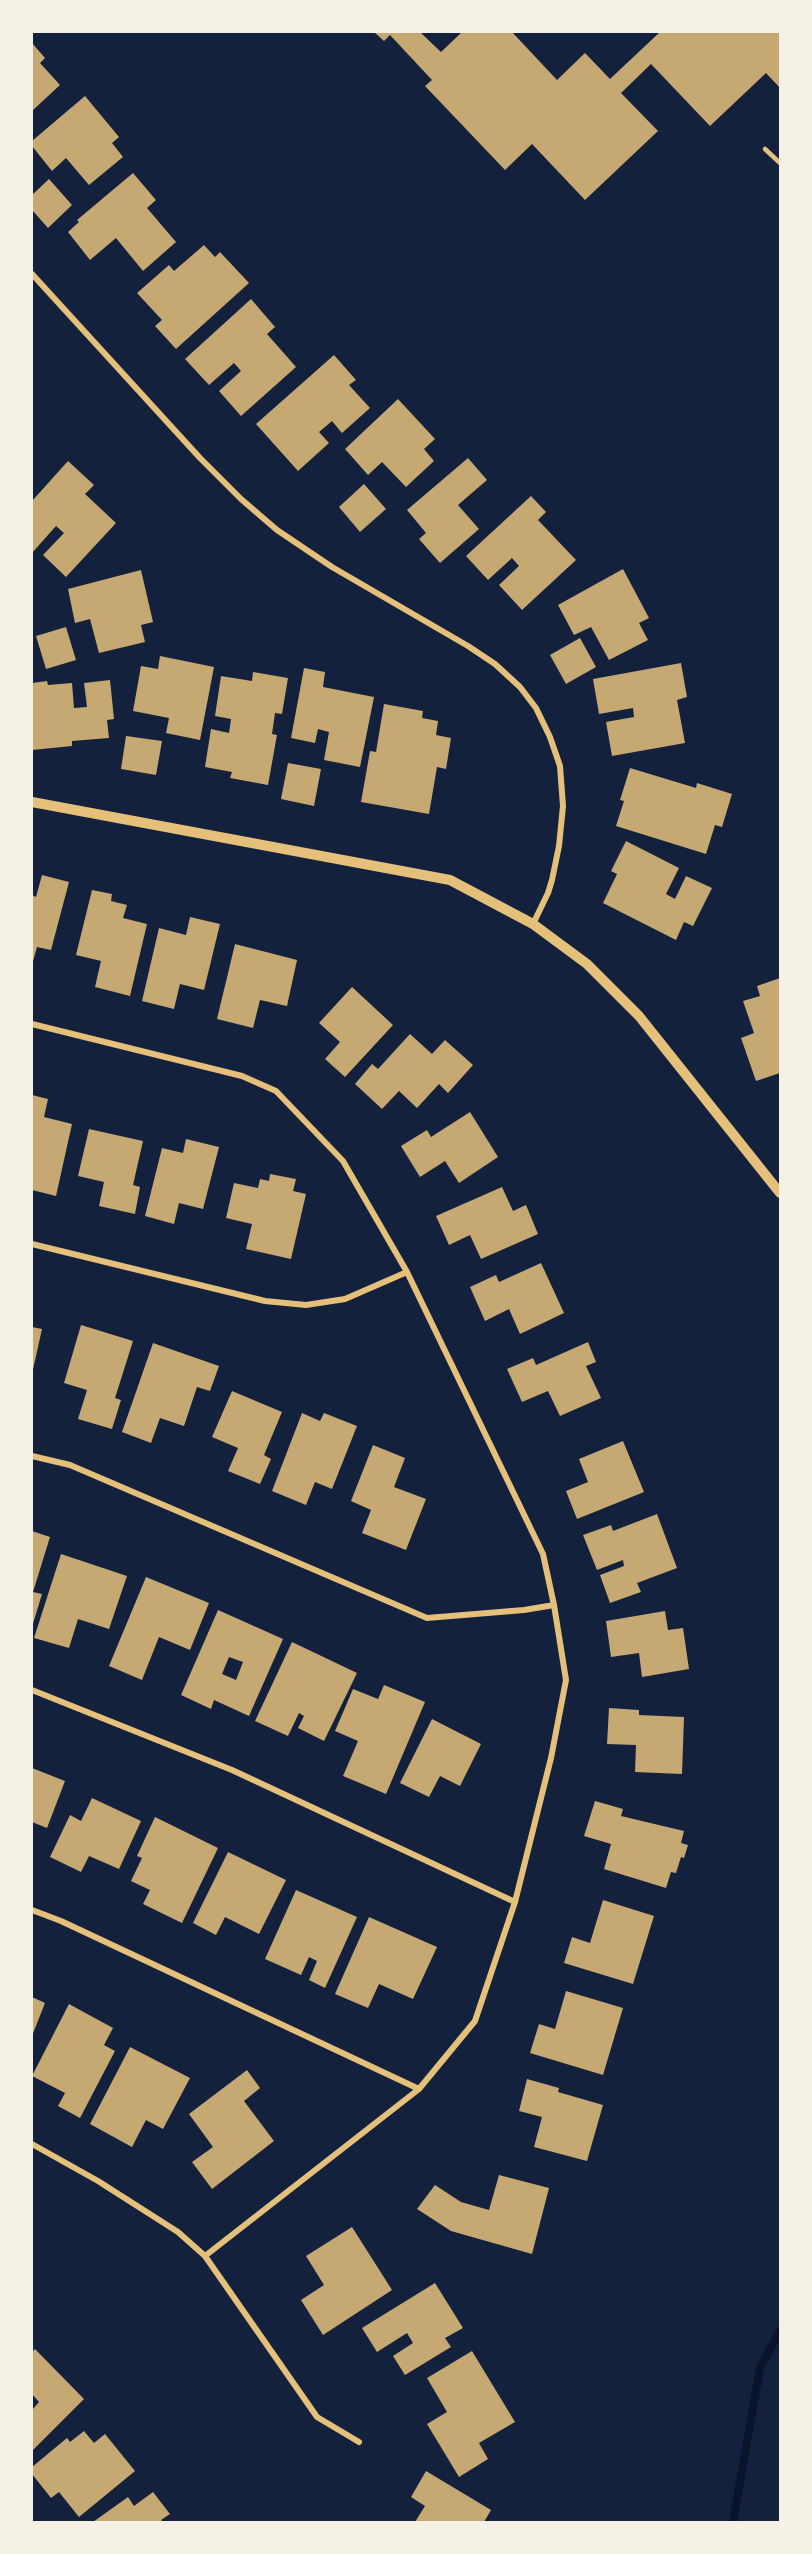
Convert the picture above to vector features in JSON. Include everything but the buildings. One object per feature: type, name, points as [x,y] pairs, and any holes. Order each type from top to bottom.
[{"type":"street","points":[[32,274],[200,458],[277,530],[332,567],[486,658],[520,687],[536,708],[550,737],[560,765],[563,806],[559,846],[552,880],[533,924]]},
{"type":"street","points":[[32,802],[450,880],[533,924],[587,964],[639,1016],[780,1193]]},
{"type":"street","points":[[32,1024],[242,1076],[276,1091],[343,1161],[407,1272],[543,1554],[566,1680],[551,1758],[515,1902],[475,2021],[419,2089],[205,2256]]},
{"type":"street","points":[[32,1244],[265,1302],[306,1305],[345,1299],[378,1287],[407,1272]]},
{"type":"street","points":[[32,1456],[70,1465],[427,1618],[554,1605]]},
{"type":"street","points":[[32,1690],[232,1770],[515,1902]]},
{"type":"street","points":[[32,1910],[61,1921],[419,2089]]},
{"type":"street","points":[[32,2144],[98,2181],[178,2232],[205,2256],[317,2417],[359,2442]]},
{"type":"lane","points":[[765,149],[780,163]]},
{"type":"waterway","points":[[733,2522],[760,2368],[780,2331]]}]
